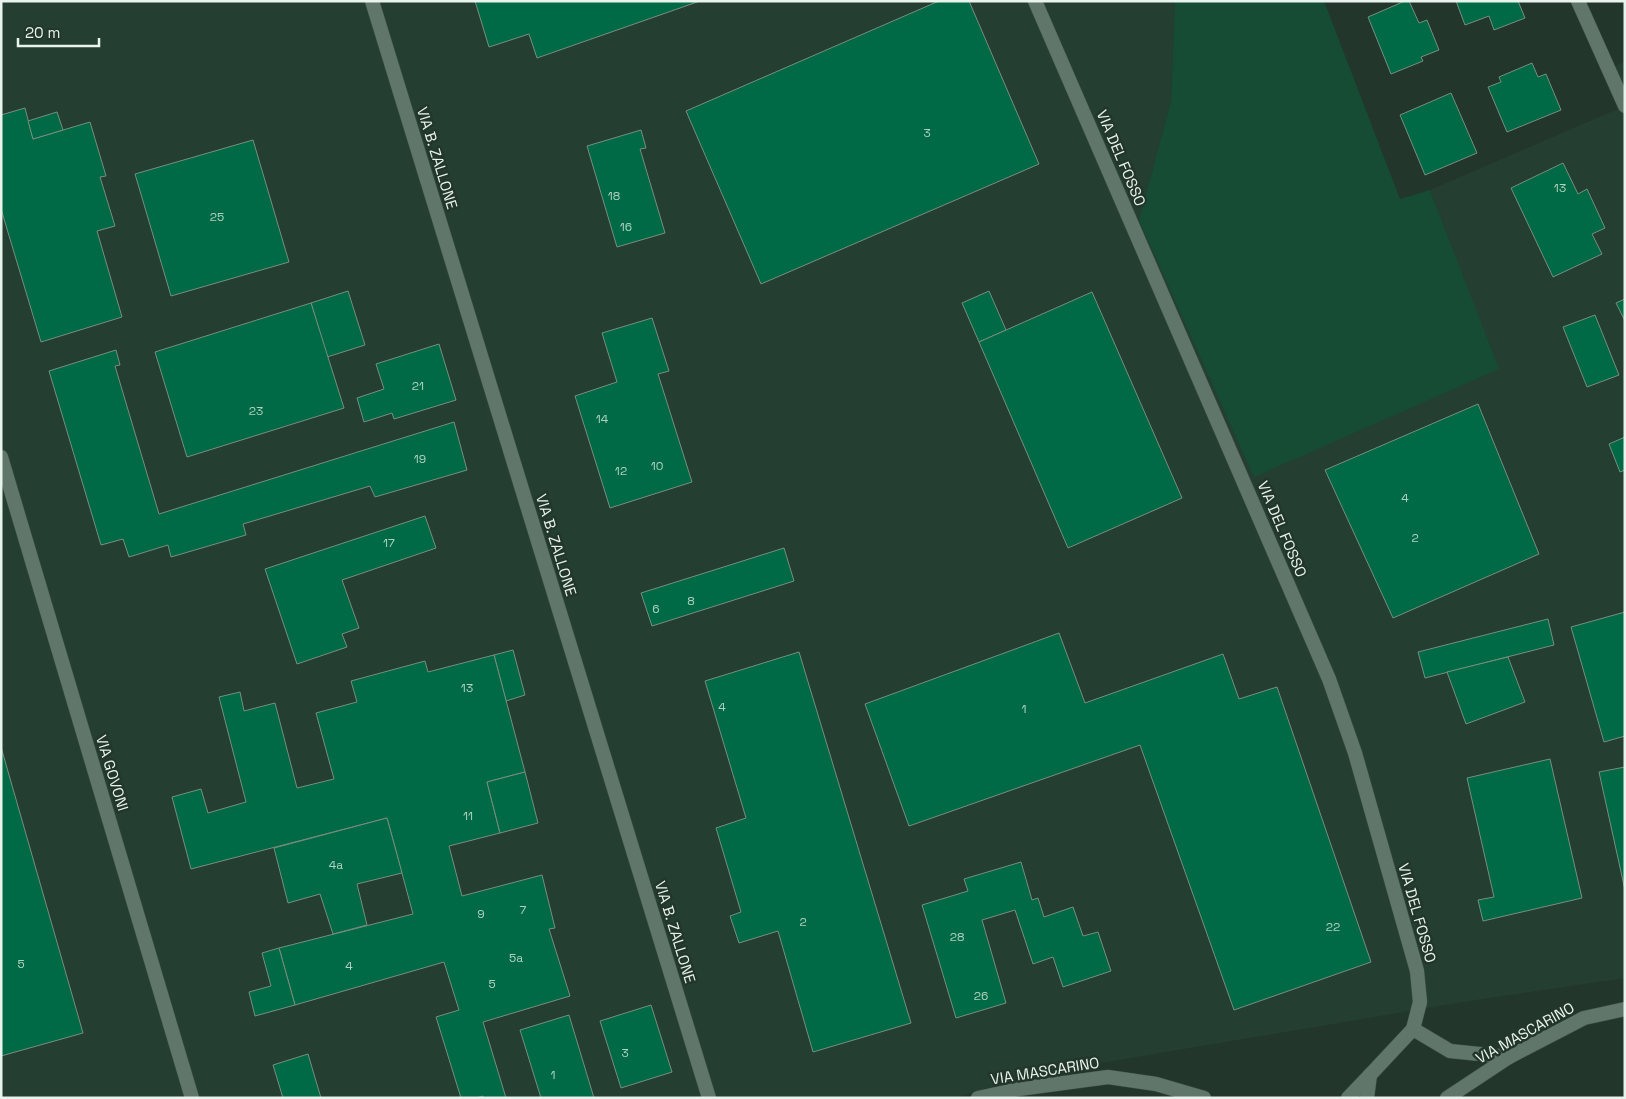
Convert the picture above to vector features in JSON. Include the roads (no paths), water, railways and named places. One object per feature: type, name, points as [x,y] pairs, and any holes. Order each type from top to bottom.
[{"type":"street","name":"VIA B. ZALLONE","points":[[372,1],[709,1098]]},
{"type":"street","name":"VIA DEL FOSSO","points":[[1035,1],[1329,679],[1355,753],[1417,971],[1420,1002],[1414,1029]]},
{"type":"street","points":[[1578,1],[1625,106]]},
{"type":"street","name":"VIA GOVONI","points":[[1,457],[192,1098]]},
{"type":"street","name":"VIA MASCARINO","points":[[1447,1098],[1509,1057],[1584,1018],[1625,1009]]},
{"type":"street","points":[[1348,1098],[1414,1029],[1450,1051],[1509,1057]]},
{"type":"street","points":[[1367,1098],[1370,1075]]},
{"type":"street","name":"VIA MASCARINO","points":[[978,1098],[1019,1089],[1108,1077],[1156,1084],[1204,1098]]}]
